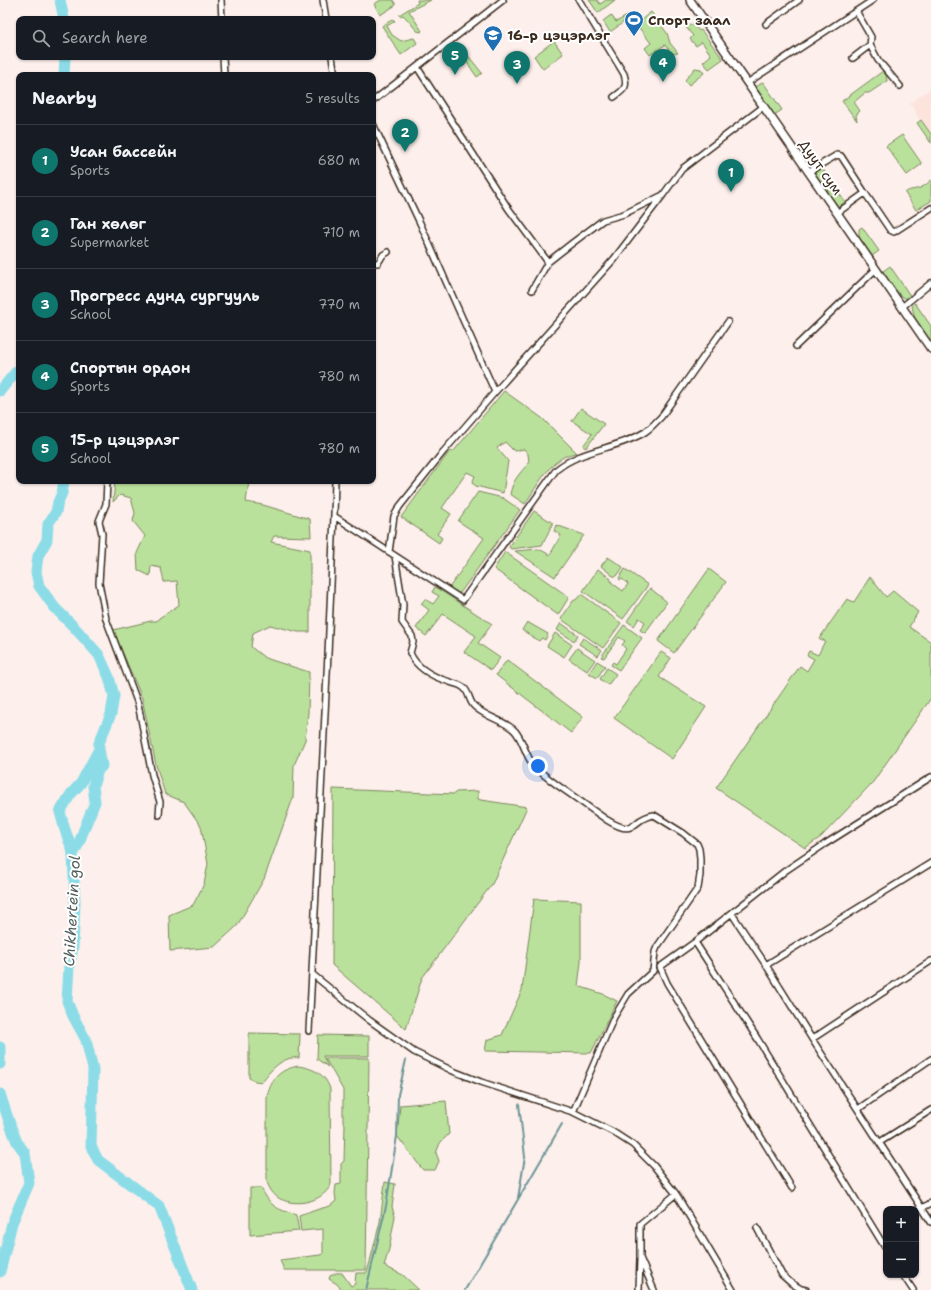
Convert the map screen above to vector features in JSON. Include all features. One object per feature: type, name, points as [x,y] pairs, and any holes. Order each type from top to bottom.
[{"type":"main road","name":"Дуут сум","points":[[690,0],[931,349]]},
{"type":"street","points":[[221,0],[222,16]]},
{"type":"street","points":[[323,0],[326,16]]},
{"type":"street","points":[[376,99],[503,0]]},
{"type":"street","points":[[579,0],[624,74],[626,83],[624,90],[614,97]]},
{"type":"street","points":[[766,24],[799,0]]},
{"type":"street","points":[[747,83],[873,0]]},
{"type":"street","points":[[856,11],[871,37],[870,45],[878,60],[900,86]]},
{"type":"street","points":[[853,58],[870,45]]},
{"type":"street","points":[[223,60],[224,72]]},
{"type":"street","points":[[332,60],[334,72]]},
{"type":"street","points":[[417,67],[508,208],[548,262]]},
{"type":"street","points":[[389,552],[394,516],[400,506],[441,454],[614,259],[682,169],[763,107]]},
{"type":"street","points":[[376,130],[420,223],[495,392]]},
{"type":"street","points":[[808,172],[839,155],[890,230],[894,232],[931,208]]},
{"type":"street","points":[[837,213],[865,193]]},
{"type":"street","points":[[532,290],[548,262],[603,220],[624,214],[663,195]]},
{"type":"street","points":[[376,263],[378,263],[383,255],[388,252]]},
{"type":"street","points":[[796,346],[876,269]]},
{"type":"street","points":[[902,307],[931,283]]},
{"type":"street","points":[[334,516],[463,600],[556,470],[565,462],[628,440],[645,432],[661,417],[728,322]]},
{"type":"street","points":[[107,484],[106,504],[99,521],[102,534],[99,583],[106,619],[138,704],[152,775],[160,802],[159,815]]},
{"type":"street","points":[[309,1031],[334,516],[334,484]]},
{"type":"street","points":[[395,556],[402,605],[402,622],[412,636],[413,642],[410,653],[422,669],[436,678],[464,687],[472,704],[476,708],[486,716],[506,725],[516,732],[533,764],[542,774],[607,820],[617,826],[629,828],[649,816],[654,815],[683,833],[696,844],[699,849],[700,858],[698,888],[657,947],[653,971]]},
{"type":"street","points":[[573,1112],[614,1017],[628,994],[653,971],[732,914],[785,871],[824,844],[931,777]]},
{"type":"street","points":[[766,965],[931,863]]},
{"type":"street","points":[[732,914],[931,1222]]},
{"type":"street","points":[[695,942],[758,1038],[883,1244]]},
{"type":"street","points":[[812,1039],[931,961]]},
{"type":"street","points":[[660,967],[666,983],[792,1188]]},
{"type":"street","points":[[312,974],[369,1020],[414,1052],[453,1071],[481,1082],[573,1112],[613,1132],[633,1145],[654,1166],[676,1194],[733,1290]]},
{"type":"street","points":[[858,1109],[931,1060]]},
{"type":"street","points":[[880,1142],[931,1110]]},
{"type":"street","points":[[639,1290],[640,1224],[676,1194]]},
{"type":"street","points":[[922,1208],[931,1204]]},
{"type":"street","points":[[757,1228],[782,1275],[791,1283],[801,1289],[806,1290]]},
{"type":"street","points":[[640,1258],[654,1290]]},
{"type":"street","points":[[905,1278],[913,1290]]},
{"type":"shaded area","points":[[931,88],[931,133],[915,113],[916,112],[910,103]]},
{"type":"green space","points":[[381,0],[393,0],[396,5],[380,15],[374,4]]},
{"type":"green space","points":[[417,0],[431,0],[409,11],[422,31],[421,32],[417,31],[403,15],[399,15],[418,3]]},
{"type":"green space","points":[[589,0],[597,0],[600,4],[606,0],[615,0],[598,13]]},
{"type":"green space","points":[[651,12],[667,33],[670,43],[678,53],[672,54],[665,45],[650,55],[645,48],[651,43],[636,24]]},
{"type":"green space","points":[[611,15],[616,22],[629,15],[631,17],[610,32],[603,21]]},
{"type":"green space","points":[[393,19],[395,21],[387,26],[392,35],[401,41],[414,38],[417,43],[401,55],[382,26]]},
{"type":"green space","points":[[693,24],[699,31],[701,30],[723,59],[709,69],[703,62],[711,55],[702,42],[696,46],[690,39],[693,36],[685,26]]},
{"type":"green space","points":[[554,41],[563,54],[543,69],[534,56]]},
{"type":"green space","points":[[462,48],[482,73],[477,77],[466,61],[455,68],[448,58]]},
{"type":"green space","points":[[695,68],[701,69],[704,73],[689,85],[685,80]]},
{"type":"green space","points":[[883,71],[886,75],[887,81],[869,93],[865,93],[854,102],[860,111],[856,115],[857,121],[842,101]]},
{"type":"green space","points":[[763,82],[782,110],[774,115],[755,88]]},
{"type":"green space","points":[[921,120],[931,134],[931,143],[917,123]]},
{"type":"green space","points":[[902,135],[922,164],[907,175],[886,146]]},
{"type":"green space","points":[[822,168],[845,202],[838,207],[814,173]]},
{"type":"green space","points":[[931,180],[931,201],[916,210],[905,193],[922,187]]},
{"type":"green space","points":[[862,227],[879,251],[872,256],[859,238],[859,229]]},
{"type":"green space","points":[[890,266],[911,297],[907,299],[899,295],[882,272]]},
{"type":"green space","points":[[915,303],[931,326],[931,342],[915,320],[912,306]]},
{"type":"green space","points":[[504,391],[542,418],[577,453],[560,459],[553,465],[546,472],[525,504],[510,494],[517,477],[529,463],[528,454],[524,449],[514,451],[505,442],[497,448],[508,461],[503,493],[476,486],[472,483],[475,476],[467,472],[442,508],[451,514],[437,534],[442,538],[439,543],[401,517],[450,451],[453,452]]},
{"type":"green space","points":[[581,408],[604,424],[586,448],[583,446],[592,434],[572,421]]},
{"type":"green space","points":[[115,484],[249,484],[246,502],[263,505],[310,519],[311,537],[274,536],[271,542],[310,550],[310,632],[298,632],[270,625],[253,633],[251,647],[265,658],[309,672],[308,713],[305,740],[294,765],[293,798],[264,879],[237,926],[214,947],[170,951],[169,915],[193,905],[204,884],[208,864],[201,826],[184,802],[165,794],[156,765],[142,698],[113,630],[151,621],[157,621],[159,618],[179,605],[177,581],[164,582],[161,568],[151,566],[150,576],[138,570],[137,553],[145,536],[133,521],[135,513],[131,498],[120,495],[113,502]]},
{"type":"green space","points":[[478,492],[503,498],[520,510],[460,593],[457,593],[449,588],[484,538],[458,521]]},
{"type":"green space","points":[[534,511],[553,523],[542,545],[511,549],[509,547]]},
{"type":"green space","points":[[556,525],[584,535],[555,577],[515,551],[539,549],[550,555],[561,535],[554,531]]},
{"type":"green space","points":[[505,552],[569,597],[558,615],[494,569]]},
{"type":"green space","points":[[608,557],[623,567],[617,576],[613,576],[601,566]]},
{"type":"green space","points":[[598,569],[610,578],[612,583],[623,591],[628,584],[619,578],[625,569],[648,585],[623,619],[583,591]]},
{"type":"green space","points":[[709,569],[726,582],[674,653],[658,641]]},
{"type":"green space","points":[[870,577],[886,597],[893,591],[918,612],[909,627],[931,642],[931,698],[873,782],[821,837],[805,848],[716,788],[800,666],[807,671],[814,659],[807,655],[809,651],[818,655],[825,641],[819,639],[847,599],[854,602]]},
{"type":"green space","points":[[435,587],[492,624],[478,643],[500,658],[491,670],[464,652],[476,636],[443,614],[426,636],[416,628],[429,610],[421,604],[425,599],[433,604],[439,596],[432,592]]},
{"type":"green space","points":[[650,588],[667,602],[645,633],[640,630],[645,622],[639,618],[634,626],[627,621]]},
{"type":"green space","points":[[581,594],[621,623],[603,648],[561,619],[573,601]]},
{"type":"green space","points":[[527,622],[548,634],[545,640],[542,638],[539,641],[522,630]]},
{"type":"green space","points":[[561,623],[578,635],[574,641],[557,630]]},
{"type":"green space","points":[[624,625],[642,638],[619,670],[611,665],[613,662],[616,664],[626,649],[622,645],[625,641],[619,637],[604,658],[601,657]]},
{"type":"green space","points":[[555,633],[572,645],[564,657],[547,646]]},
{"type":"green space","points":[[583,638],[602,650],[598,656],[579,644]]},
{"type":"green space","points":[[577,648],[595,660],[587,671],[569,659]]},
{"type":"green space","points":[[661,652],[671,658],[659,677],[706,707],[672,759],[614,718]]},
{"type":"green space","points":[[507,660],[583,717],[571,733],[496,675]]},
{"type":"green space","points":[[597,661],[605,666],[597,678],[589,673]]},
{"type":"green space","points":[[607,668],[616,674],[608,685],[600,679]]},
{"type":"green space","points":[[333,789],[454,794],[456,792],[478,791],[478,799],[481,800],[527,807],[492,884],[422,978],[406,1029],[332,965]]},
{"type":"green space","points":[[534,899],[581,901],[581,962],[578,986],[603,994],[617,1001],[591,1053],[485,1051],[487,1040],[502,1035],[522,990]]},
{"type":"green space","points":[[249,1033],[300,1034],[299,1058],[283,1061],[269,1073],[262,1082],[249,1078]]},
{"type":"green space","points":[[318,1035],[369,1036],[369,1056],[323,1056],[328,1067],[317,1059]]},
{"type":"green space","points":[[325,1058],[369,1058],[366,1270],[284,1270],[280,1260],[323,1254],[323,1229],[301,1231],[299,1216],[330,1206],[336,1201],[336,1185],[341,1184],[341,1164],[344,1161],[345,1124],[343,1123],[343,1090]]},
{"type":"green space","points":[[298,1066],[317,1072],[325,1079],[330,1089],[331,1184],[321,1196],[307,1202],[299,1203],[277,1197],[267,1182],[267,1096],[271,1084],[277,1076],[286,1070]]},
{"type":"green space","points":[[446,1101],[449,1134],[440,1143],[436,1153],[439,1161],[435,1170],[423,1170],[397,1136],[400,1105]]},
{"type":"green space","points":[[385,1182],[395,1184],[392,1207],[395,1216],[389,1249],[384,1266],[403,1275],[419,1290],[342,1290],[337,1284],[329,1279],[330,1276],[336,1273],[342,1273],[351,1286],[355,1284],[356,1273],[366,1273],[368,1269],[380,1222]]},
{"type":"green space","points":[[250,1188],[261,1188],[271,1203],[283,1211],[296,1215],[299,1231],[250,1235]]},
{"type":"waterway","name":"Chikhertein gol","points":[[60,0],[63,16]]},
{"type":"waterway","name":"Chikhertein gol","points":[[64,72],[65,60]]},
{"type":"waterway","points":[[0,391],[16,372]]},
{"type":"waterway","name":"Chikhertein gol","points":[[64,484],[56,512],[48,524],[47,540],[38,556],[36,572],[39,586],[55,608],[99,655],[109,677],[114,696],[111,714],[99,743],[102,766],[98,770],[93,786],[95,802],[79,843],[73,854],[75,903],[73,947],[69,967],[67,1001],[86,1040],[93,1069],[91,1146],[98,1160],[159,1206],[192,1290]]},
{"type":"waterway","points":[[73,854],[60,812],[71,794],[81,783],[99,749]]},
{"type":"waterway","points":[[0,1047],[0,1064]]},
{"type":"waterway","points":[[366,1290],[386,1206],[397,1136],[398,1095],[406,1060]]},
{"type":"waterway","points":[[0,1094],[17,1142],[25,1153],[29,1183],[12,1223],[0,1272]]},
{"type":"waterway","points":[[518,1198],[525,1157],[519,1104]]},
{"type":"waterway","points":[[465,1290],[562,1124]]},
{"type":"place","name":"Спорт заал","points":[[634,37]]},
{"type":"place","name":"16-р цэцэрлэг","points":[[493,52]]},
{"type":"place","name":"15-р цэцэрлэг","points":[[455,75]]},
{"type":"place","name":"Спортын ордон","points":[[663,82]]},
{"type":"place","name":"Прогресс дунд сургууль","points":[[517,84]]},
{"type":"place","name":"Ган хөлөг","points":[[405,152]]},
{"type":"place","name":"Усан бассейн","points":[[731,192]]}]
